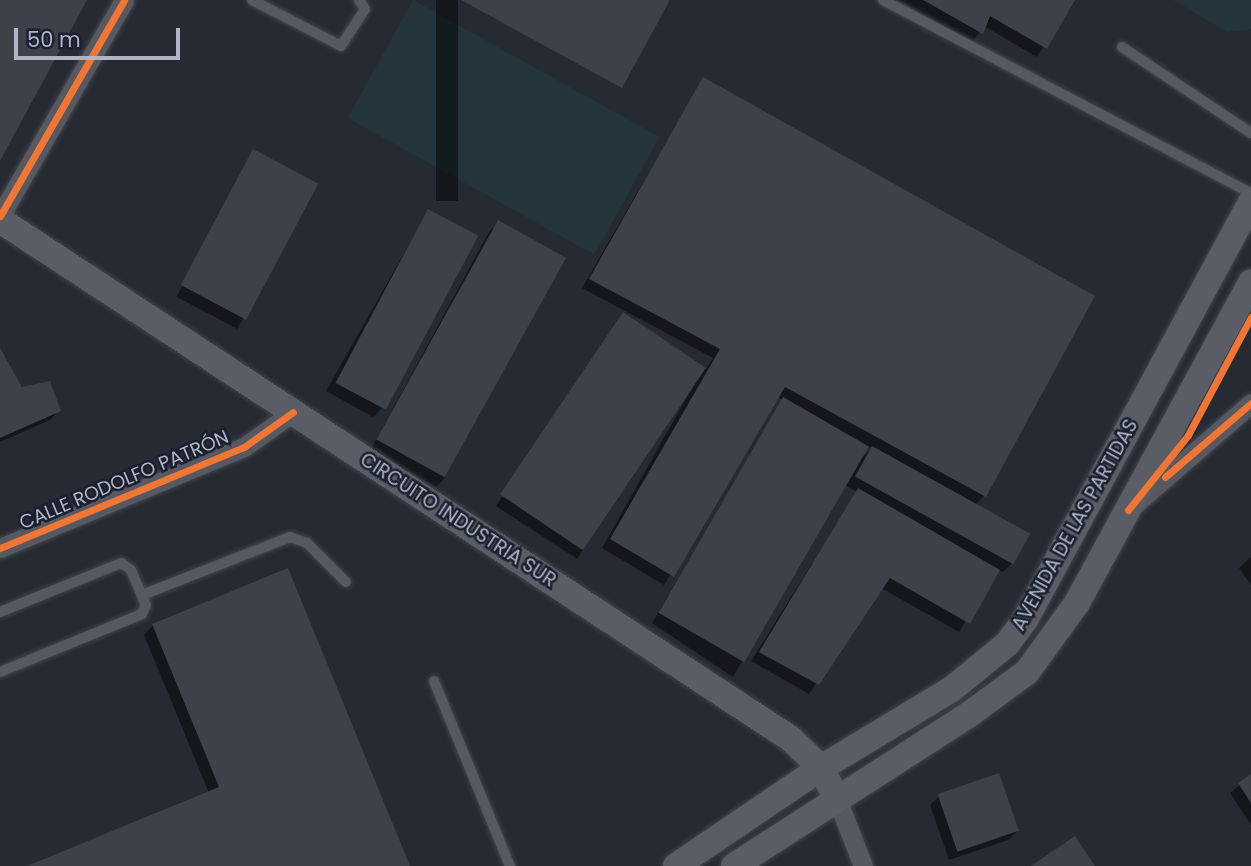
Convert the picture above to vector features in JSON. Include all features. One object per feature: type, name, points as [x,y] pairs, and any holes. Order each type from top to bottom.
[{"type":"main road","name":"AVENIDA DE LAS PARTIDAS","points":[[676,866],[821,768],[952,689],[1013,636],[1251,202]]},
{"type":"main road","name":"CIRCUITO INDUSTRIA SUR","points":[[0,218],[791,739],[821,768],[837,799]]},
{"type":"main road","name":"AVENIDA DE LAS PARTIDAS","points":[[734,866],[1027,672],[1066,623],[1251,282]]},
{"type":"street","points":[[0,218],[124,0]]},
{"type":"street","points":[[1128,510],[1251,402]]},
{"type":"street","name":"CALLE RODOLFO PATRÓN","points":[[0,548],[244,447],[293,412]]},
{"type":"street","name":"CIRCUITO INDUSTRIA SUR","points":[[837,799],[863,866]]},
{"type":"lane","points":[[251,0],[341,46],[365,9],[359,0]]},
{"type":"lane","points":[[883,0],[1251,193]]},
{"type":"lane","points":[[1122,47],[1251,133]]},
{"type":"lane","points":[[142,595],[290,537],[307,543],[346,582]]},
{"type":"lane","points":[[0,612],[121,563],[131,570],[146,605],[142,614],[0,672]]},
{"type":"lane","points":[[434,681],[510,866]]},
{"type":"shaded area","points":[[413,0],[660,137],[594,255],[348,118]]},
{"type":"shaded area","points":[[1173,0],[1251,0],[1251,29],[1227,32]]},
{"type":"building","points":[[0,0],[87,0],[0,161]]},
{"type":"building","points":[[461,0],[670,0],[622,88]]},
{"type":"building","points":[[923,0],[1075,0],[1047,49],[990,16],[983,34]]},
{"type":"building","points":[[703,77],[1095,296],[986,497],[785,387],[674,577],[610,539],[720,349],[589,279]]},
{"type":"building","points":[[253,149],[318,184],[246,320],[181,285]]},
{"type":"building","points":[[428,209],[478,236],[386,410],[336,383]]},
{"type":"building","points":[[498,220],[566,258],[445,477],[376,440]]},
{"type":"building","points":[[623,312],[706,368],[583,550],[500,494]]},
{"type":"building","points":[[0,348],[22,387],[50,381],[61,411],[0,438]]},
{"type":"building","points":[[783,397],[869,446],[744,662],[658,613]]},
{"type":"building","points":[[872,446],[1030,534],[1013,564],[855,477]]},
{"type":"building","points":[[858,488],[1000,570],[970,624],[890,578],[819,685],[759,652]]},
{"type":"building","points":[[288,568],[410,866],[27,866],[219,787],[152,624]]},
{"type":"building","points":[[999,773],[1019,831],[957,852],[938,794]]},
{"type":"building","points":[[1251,774],[1251,803],[1238,783]]},
{"type":"building","points":[[1075,836],[1095,866],[1031,866]]},
{"type":"cycle path","points":[[0,216],[124,0]]},
{"type":"cycle path","points":[[1128,510],[1188,435],[1251,317]]},
{"type":"cycle path","points":[[1165,477],[1251,403]]},
{"type":"cycle path","points":[[0,548],[244,447],[293,412]]}]
